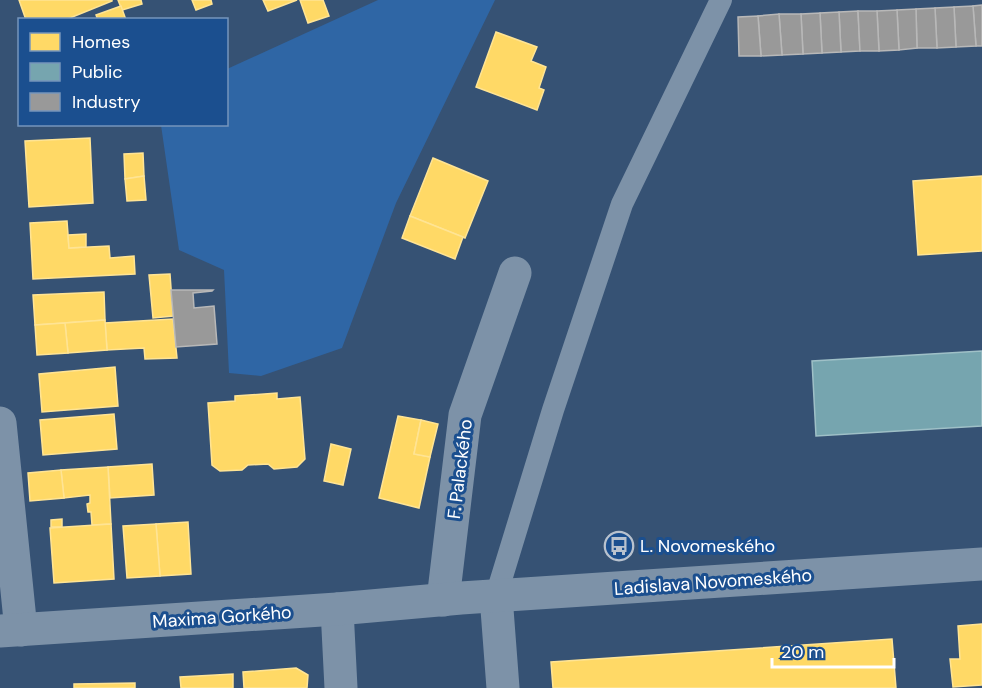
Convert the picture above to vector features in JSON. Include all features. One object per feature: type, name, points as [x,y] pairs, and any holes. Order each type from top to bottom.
[{"type":"street","name":"F. Palackého","points":[[443,600],[465,415],[515,273]]},
{"type":"street","points":[[0,423],[11,631]]},
{"type":"street","name":"Ladislava Novomeského","points":[[443,600],[982,564]]},
{"type":"street","points":[[496,596],[503,688]]},
{"type":"street","name":"Maxima Gorkého","points":[[11,631],[443,600]]},
{"type":"street","points":[[337,609],[341,688]]},
{"type":"lane","points":[[496,596],[553,410],[622,204],[721,0]]},
{"type":"shaded area","points":[[378,0],[495,0],[396,203],[342,348],[261,376],[229,373],[224,270],[179,250],[161,126],[228,126],[228,69]]},
{"type":"building: Homes","points":[[19,0],[112,0],[70,18],[25,18]]},
{"type":"building: Homes","points":[[118,0],[141,0],[142,4],[122,10]]},
{"type":"building: Homes","points":[[192,0],[211,0],[212,4],[196,10]]},
{"type":"building: Homes","points":[[263,0],[297,0],[268,11]]},
{"type":"building: Homes","points":[[300,0],[323,0],[329,16],[308,23]]},
{"type":"building: Homes","points":[[121,6],[125,18],[97,18],[96,15]]},
{"type":"building: Homes","points":[[496,32],[537,47],[531,61],[546,67],[539,88],[544,90],[537,110],[476,87]]},
{"type":"building: Homes","points":[[90,138],[93,203],[29,207],[25,141]]},
{"type":"building: Homes","points":[[143,153],[144,176],[125,179],[124,154]]},
{"type":"building: Homes","points":[[433,158],[488,181],[465,238],[410,216]]},
{"type":"building: Homes","points":[[144,176],[146,200],[127,201],[125,179]]},
{"type":"building: Homes","points":[[982,176],[982,251],[918,255],[913,181]]},
{"type":"building: Homes","points":[[410,216],[463,237],[455,259],[402,238]]},
{"type":"building: Homes","points":[[67,221],[69,248],[109,246],[110,258],[134,256],[135,274],[33,279],[30,223]]},
{"type":"building: Homes","points":[[86,234],[86,247],[69,248],[68,235]]},
{"type":"building: Homes","points":[[170,274],[173,316],[153,318],[149,275]]},
{"type":"building: Homes","points":[[104,292],[105,320],[35,325],[33,295]]},
{"type":"building: Homes","points":[[173,319],[177,358],[145,359],[144,348],[107,350],[105,323]]},
{"type":"building: Homes","points":[[105,320],[107,350],[68,353],[65,323]]},
{"type":"building: Homes","points":[[65,323],[68,353],[37,355],[35,325]]},
{"type":"building: Homes","points":[[115,367],[118,406],[42,412],[39,374]]},
{"type":"building: Homes","points":[[277,393],[277,399],[300,397],[305,459],[297,467],[274,469],[268,464],[248,465],[242,470],[220,471],[212,465],[208,403],[235,401],[235,396]]},
{"type":"building: Homes","points":[[114,414],[117,449],[43,455],[40,420]]},
{"type":"building: Homes","points":[[398,416],[421,420],[414,454],[430,457],[419,508],[379,498]]},
{"type":"building: Homes","points":[[421,420],[438,424],[430,457],[414,454]]},
{"type":"building: Homes","points":[[331,444],[351,449],[343,485],[324,481]]},
{"type":"building: Homes","points":[[152,464],[154,495],[110,498],[108,467]]},
{"type":"building: Homes","points":[[108,467],[111,524],[92,525],[91,512],[88,512],[87,504],[90,503],[90,495],[64,498],[61,470]]},
{"type":"building: Homes","points":[[61,470],[64,498],[30,501],[28,473]]},
{"type":"building: Homes","points":[[62,519],[62,527],[51,527],[51,520]]},
{"type":"building: Homes","points":[[188,522],[191,574],[160,576],[156,524]]},
{"type":"building: Homes","points":[[111,524],[114,579],[54,583],[50,528]]},
{"type":"building: Homes","points":[[156,524],[160,576],[127,578],[123,526]]},
{"type":"building: Homes","points":[[982,624],[982,685],[953,687],[950,659],[960,659],[958,626]]},
{"type":"building: Homes","points":[[892,639],[896,688],[553,688],[551,662]]},
{"type":"building: Homes","points":[[296,668],[308,675],[307,688],[244,688],[243,672]]},
{"type":"building: Homes","points":[[233,674],[233,688],[181,688],[180,677]]},
{"type":"building: Homes","points":[[135,683],[135,688],[74,688],[74,684]]},
{"type":"building: Public","points":[[982,351],[982,426],[816,436],[812,361]]},
{"type":"building: Industry","points":[[982,5],[982,46],[976,46],[973,6]]},
{"type":"building: Industry","points":[[973,6],[976,46],[956,47],[954,7]]},
{"type":"building: Industry","points":[[954,7],[956,47],[937,48],[935,8]]},
{"type":"building: Industry","points":[[935,8],[937,48],[917,48],[916,9]]},
{"type":"building: Industry","points":[[916,9],[917,48],[899,50],[897,10]]},
{"type":"building: Industry","points":[[897,10],[899,50],[879,51],[877,11]]},
{"type":"building: Industry","points":[[858,11],[860,51],[841,52],[839,12]]},
{"type":"building: Industry","points":[[858,11],[877,11],[879,51],[860,51]]},
{"type":"building: Industry","points":[[839,12],[841,52],[822,53],[820,13]]},
{"type":"building: Industry","points":[[820,13],[822,53],[803,54],[801,14]]},
{"type":"building: Industry","points":[[779,14],[801,14],[803,54],[782,55]]},
{"type":"building: Industry","points":[[779,14],[782,55],[761,56],[758,16]]},
{"type":"building: Industry","points":[[758,16],[761,56],[739,56],[738,17]]},
{"type":"building: Industry","points":[[171,290],[213,290],[193,293],[194,308],[214,306],[217,344],[176,347]]},
{"type":"place","name":"L. Novomeského","points":[[619,546]]}]
